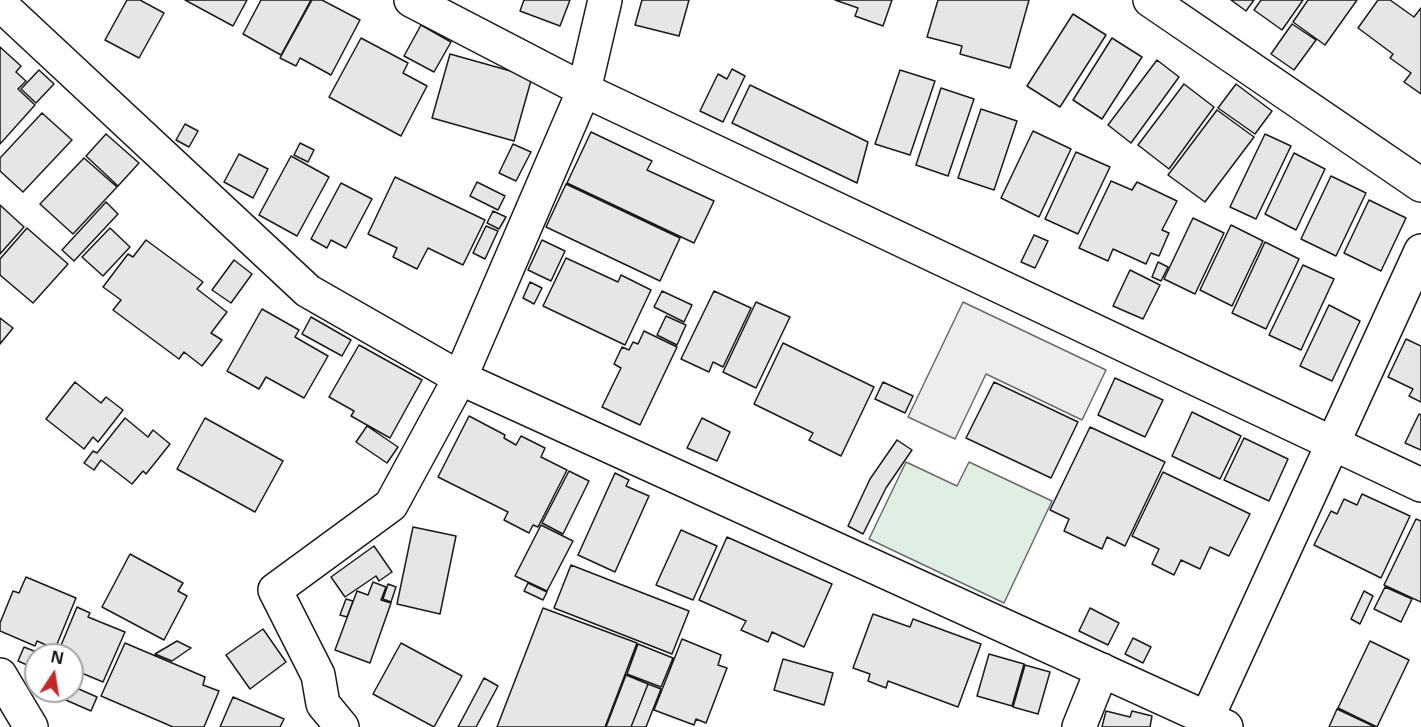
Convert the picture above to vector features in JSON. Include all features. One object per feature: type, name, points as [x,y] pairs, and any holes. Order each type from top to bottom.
[{"type":"street","points":[[411,0],[584,90],[1421,485]]},
{"type":"street","points":[[326,719],[318,675],[275,590],[391,506],[460,378],[584,90],[604,0]]},
{"type":"street","points":[[1150,0],[1421,185]]},
{"type":"street","points":[[0,4],[308,291],[460,378],[1216,723],[1334,444],[1421,251]]},
{"type":"street","points":[[1079,727],[1102,670]]},
{"type":"street","points":[[0,675],[31,727]]},
{"type":"green space","points":[[906,462],[957,486],[969,462],[1052,501],[1004,603],[869,539]]},
{"type":"shaded area","points":[[963,302],[1106,370],[1082,420],[986,374],[955,439],[908,417]]},
{"type":"building","points":[[127,0],[140,0],[164,13],[139,58],[105,40]]},
{"type":"building","points":[[185,0],[247,0],[233,26]]},
{"type":"building","points":[[261,0],[311,0],[281,55],[243,34]]},
{"type":"building","points":[[312,0],[322,0],[360,20],[331,75],[300,58],[296,66],[280,58]]},
{"type":"building","points":[[524,0],[570,0],[560,26],[520,11]]},
{"type":"building","points":[[642,0],[689,0],[679,36],[635,25]]},
{"type":"building","points":[[835,0],[892,0],[883,26],[855,16],[858,8]]},
{"type":"building","points":[[938,0],[1029,0],[1010,68],[960,54],[962,46],[927,37]]},
{"type":"building","points":[[1231,0],[1254,0],[1246,11]]},
{"type":"building","points":[[1261,0],[1303,0],[1282,30],[1254,10]]},
{"type":"building","points":[[1308,0],[1357,0],[1325,45],[1293,22]]},
{"type":"building","points":[[1378,0],[1390,0],[1414,17],[1421,8],[1421,94],[1404,82],[1411,73],[1390,58],[1393,54],[1358,28]]},
{"type":"building","points":[[1073,14],[1106,35],[1060,107],[1027,86]]},
{"type":"building","points":[[1292,24],[1316,40],[1294,70],[1271,54]]},
{"type":"building","points":[[421,25],[451,42],[434,72],[404,56]]},
{"type":"building","points":[[361,38],[408,63],[403,73],[427,86],[401,136],[329,97]]},
{"type":"building","points":[[1112,38],[1142,57],[1102,119],[1073,100]]},
{"type":"building","points":[[0,47],[21,66],[16,72],[26,81],[18,89],[35,105],[0,144]]},
{"type":"building","points":[[450,54],[532,77],[514,141],[432,118]]},
{"type":"building","points":[[1157,60],[1179,77],[1131,143],[1108,125]]},
{"type":"building","points":[[732,69],[745,76],[723,122],[700,111],[718,74],[727,79]]},
{"type":"building","points":[[39,70],[54,84],[36,103],[21,89]]},
{"type":"building","points":[[900,70],[935,81],[910,155],[875,144]]},
{"type":"building","points":[[1184,84],[1214,107],[1169,169],[1138,145]]},
{"type":"building","points":[[1236,84],[1272,111],[1255,134],[1218,108]]},
{"type":"building","points":[[750,85],[868,142],[857,183],[732,123]]},
{"type":"building","points":[[941,88],[974,99],[948,176],[916,165]]},
{"type":"building","points":[[981,109],[1017,121],[994,190],[958,178]]},
{"type":"building","points":[[1217,110],[1254,137],[1205,202],[1168,175]]},
{"type":"building","points":[[42,113],[72,140],[23,192],[0,171],[0,158]]},
{"type":"building","points":[[185,124],[198,131],[189,147],[176,140]]},
{"type":"building","points":[[1033,131],[1071,149],[1039,217],[1001,198]]},
{"type":"building","points":[[591,132],[652,161],[647,170],[714,201],[694,243],[567,183]]},
{"type":"building","points":[[106,134],[139,163],[118,186],[86,156]]},
{"type":"building","points":[[1265,134],[1291,146],[1256,219],[1230,207]]},
{"type":"building","points":[[300,143],[314,150],[308,162],[294,155]]},
{"type":"building","points":[[513,144],[531,152],[516,181],[499,173]]},
{"type":"building","points":[[1076,152],[1110,167],[1078,234],[1045,219]]},
{"type":"building","points":[[1294,153],[1325,169],[1296,230],[1265,214]]},
{"type":"building","points":[[239,154],[268,169],[253,198],[224,182]]},
{"type":"building","points":[[291,156],[329,177],[297,236],[259,215]]},
{"type":"building","points":[[84,158],[117,187],[73,234],[40,204]]},
{"type":"building","points":[[1331,176],[1366,193],[1336,256],[1301,239]]},
{"type":"building","points":[[395,177],[485,220],[463,265],[428,248],[417,269],[393,257],[397,248],[368,234]]},
{"type":"building","points":[[1111,181],[1132,190],[1137,182],[1177,201],[1162,230],[1169,233],[1159,256],[1151,253],[1146,264],[1113,249],[1108,261],[1079,248]]},
{"type":"building","points":[[477,182],[505,196],[498,210],[470,196]]},
{"type":"building","points":[[341,183],[372,199],[346,248],[331,240],[327,248],[311,239]]},
{"type":"building","points":[[566,184],[680,238],[660,281],[546,227]]},
{"type":"building","points":[[1369,200],[1406,218],[1381,271],[1344,253]]},
{"type":"building","points":[[106,202],[118,214],[74,261],[62,250]]},
{"type":"building","points":[[0,205],[24,227],[0,254]]},
{"type":"building","points":[[493,211],[506,217],[499,229],[487,223]]},
{"type":"building","points":[[1193,218],[1224,233],[1195,294],[1164,279]]},
{"type":"building","points":[[1231,225],[1263,241],[1232,306],[1200,290]]},
{"type":"building","points":[[486,226],[498,231],[485,259],[473,253]]},
{"type":"building","points":[[27,228],[68,264],[33,303],[0,275],[0,259]]},
{"type":"building","points":[[110,228],[130,247],[103,276],[82,257]]},
{"type":"building","points":[[1034,235],[1048,241],[1035,268],[1021,262]]},
{"type":"building","points":[[146,240],[203,282],[197,289],[227,312],[211,333],[222,340],[202,366],[184,352],[179,359],[113,310],[121,300],[103,287],[128,254],[133,257]]},
{"type":"building","points":[[542,240],[565,251],[551,281],[528,270]]},
{"type":"building","points":[[1265,242],[1299,259],[1266,329],[1232,313]]},
{"type":"building","points":[[566,258],[618,282],[621,275],[651,290],[625,345],[543,306]]},
{"type":"building","points":[[234,260],[252,274],[231,303],[212,290]]},
{"type":"building","points":[[1158,262],[1168,267],[1161,281],[1152,277]]},
{"type":"building","points":[[1303,265],[1334,279],[1301,350],[1269,335]]},
{"type":"building","points":[[1130,270],[1160,285],[1143,319],[1113,306]]},
{"type":"building","points":[[530,282],[542,288],[534,304],[523,298]]},
{"type":"building","points":[[662,291],[692,305],[684,322],[654,307]]},
{"type":"building","points":[[714,291],[751,308],[723,367],[713,362],[709,372],[681,359]]},
{"type":"building","points":[[756,302],[790,317],[756,388],[723,372]]},
{"type":"building","points":[[1329,305],[1360,321],[1332,381],[1300,366]]},
{"type":"building","points":[[262,309],[299,330],[295,337],[328,356],[304,398],[266,377],[259,389],[227,371]]},
{"type":"building","points":[[666,316],[686,325],[677,345],[657,335]]},
{"type":"building","points":[[311,317],[351,340],[342,356],[302,334]]},
{"type":"building","points":[[0,318],[13,328],[0,344]]},
{"type":"building","points":[[644,331],[677,347],[640,425],[602,407],[621,368],[614,364],[622,347],[629,350],[633,342],[638,344]]},
{"type":"building","points":[[1406,339],[1421,346],[1421,402],[1409,396],[1413,389],[1388,377]]},
{"type":"building","points":[[783,343],[874,387],[841,456],[809,440],[813,433],[754,404]]},
{"type":"building","points":[[359,345],[422,380],[390,438],[351,416],[354,411],[329,397]]},
{"type":"building","points":[[1115,378],[1163,400],[1145,437],[1098,415]]},
{"type":"building","points":[[75,382],[101,403],[106,397],[123,410],[98,442],[93,437],[84,449],[46,419]]},
{"type":"building","points":[[883,382],[913,396],[905,413],[875,399]]},
{"type":"building","points":[[994,382],[1078,422],[1051,478],[966,438]]},
{"type":"building","points":[[1192,412],[1241,436],[1220,479],[1172,456]]},
{"type":"building","points":[[1419,414],[1421,415],[1421,450],[1405,443]]},
{"type":"building","points":[[469,416],[505,435],[504,438],[516,445],[521,436],[545,448],[541,457],[567,470],[538,527],[533,525],[529,533],[504,520],[508,512],[438,477]]},
{"type":"building","points":[[125,418],[148,437],[153,430],[170,444],[146,474],[143,471],[132,484],[101,460],[94,470],[84,463],[93,451],[97,453]]},
{"type":"building","points":[[205,418],[283,461],[255,512],[177,469]]},
{"type":"building","points":[[702,418],[730,432],[717,461],[687,448]]},
{"type":"building","points":[[367,426],[398,447],[387,463],[356,442]]},
{"type":"building","points":[[1090,427],[1165,462],[1125,546],[1107,537],[1102,549],[1064,531],[1069,519],[1050,510]]},
{"type":"building","points":[[1244,438],[1288,459],[1269,501],[1224,480]]},
{"type":"building","points":[[897,440],[912,450],[886,488],[863,534],[848,526],[870,479]]},
{"type":"building","points":[[569,471],[589,481],[563,534],[542,523]]},
{"type":"building","points":[[1163,472],[1250,514],[1229,556],[1210,547],[1200,569],[1181,560],[1174,575],[1152,564],[1159,549],[1132,536]]},
{"type":"building","points":[[615,473],[629,480],[626,486],[649,496],[615,572],[578,555]]},
{"type":"building","points":[[1362,494],[1410,516],[1381,578],[1314,545],[1331,511],[1337,514],[1344,499],[1357,505]]},
{"type":"building","points":[[1416,519],[1421,521],[1421,602],[1384,585]]},
{"type":"building","points":[[541,525],[573,541],[547,591],[515,576]]},
{"type":"building","points":[[413,527],[456,536],[440,614],[397,604]]},
{"type":"building","points":[[681,530],[717,546],[693,600],[656,585]]},
{"type":"building","points":[[727,537],[832,584],[804,647],[772,632],[768,642],[741,630],[746,621],[699,600]]},
{"type":"building","points":[[374,546],[392,572],[379,581],[376,576],[345,597],[331,577]]},
{"type":"building","points":[[130,554],[183,583],[178,591],[187,596],[164,640],[102,607]]},
{"type":"building","points":[[571,565],[689,611],[672,654],[554,608]]},
{"type":"building","points":[[26,577],[76,598],[57,643],[37,641],[28,643],[0,631],[0,623],[13,591],[19,593]]},
{"type":"building","points":[[373,582],[386,587],[381,600],[391,603],[370,663],[335,650],[357,591],[368,595]]},
{"type":"building","points":[[528,583],[547,592],[543,600],[524,591]]},
{"type":"building","points":[[388,584],[396,587],[391,602],[383,599]]},
{"type":"building","points":[[1385,587],[1412,599],[1401,622],[1374,609]]},
{"type":"building","points":[[1364,591],[1373,596],[1360,624],[1351,619]]},
{"type":"building","points":[[346,599],[353,601],[347,617],[340,615]]},
{"type":"building","points":[[77,607],[90,613],[88,617],[125,632],[103,682],[84,674],[84,643],[62,643]]},
{"type":"building","points":[[543,608],[637,643],[605,727],[497,727]]},
{"type":"building","points":[[1090,608],[1119,623],[1108,645],[1079,631]]},
{"type":"building","points":[[873,614],[910,627],[913,619],[981,644],[958,707],[888,681],[886,688],[868,681],[870,674],[853,668]]},
{"type":"building","points":[[263,629],[286,662],[250,689],[226,655]]},
{"type":"building","points":[[1133,638],[1151,647],[1143,663],[1125,654]]},
{"type":"building","points":[[682,639],[721,655],[718,665],[727,668],[706,723],[696,719],[694,725],[654,710]]},
{"type":"building","points":[[177,641],[191,648],[172,661],[155,654]]},
{"type":"building","points":[[1370,641],[1409,660],[1377,727],[1338,708]]},
{"type":"building","points":[[125,643],[205,677],[203,685],[219,691],[204,727],[173,727],[101,696]]},
{"type":"building","points":[[401,643],[462,676],[434,727],[373,694]]},
{"type":"building","points":[[638,644],[673,658],[661,687],[627,674]]},
{"type":"building","points":[[24,647],[24,664],[18,661]]},
{"type":"building","points":[[989,654],[1024,664],[1012,706],[977,696]]},
{"type":"building","points":[[783,659],[833,673],[824,705],[774,690]]},
{"type":"building","points":[[1025,665],[1050,672],[1038,714],[1013,707]]},
{"type":"building","points":[[626,675],[648,684],[631,727],[606,727]]},
{"type":"building","points":[[484,678],[498,686],[476,727],[458,727]]},
{"type":"building","points":[[648,684],[661,689],[646,727],[631,727]]},
{"type":"building","points":[[84,691],[97,697],[91,711],[73,703],[84,703]]},
{"type":"building","points":[[233,697],[284,719],[280,727],[220,727]]},
{"type":"building","points":[[1337,709],[1375,727],[1329,727]]},
{"type":"building","points":[[1106,711],[1130,717],[1132,711],[1152,716],[1150,727],[1102,727]]}]
